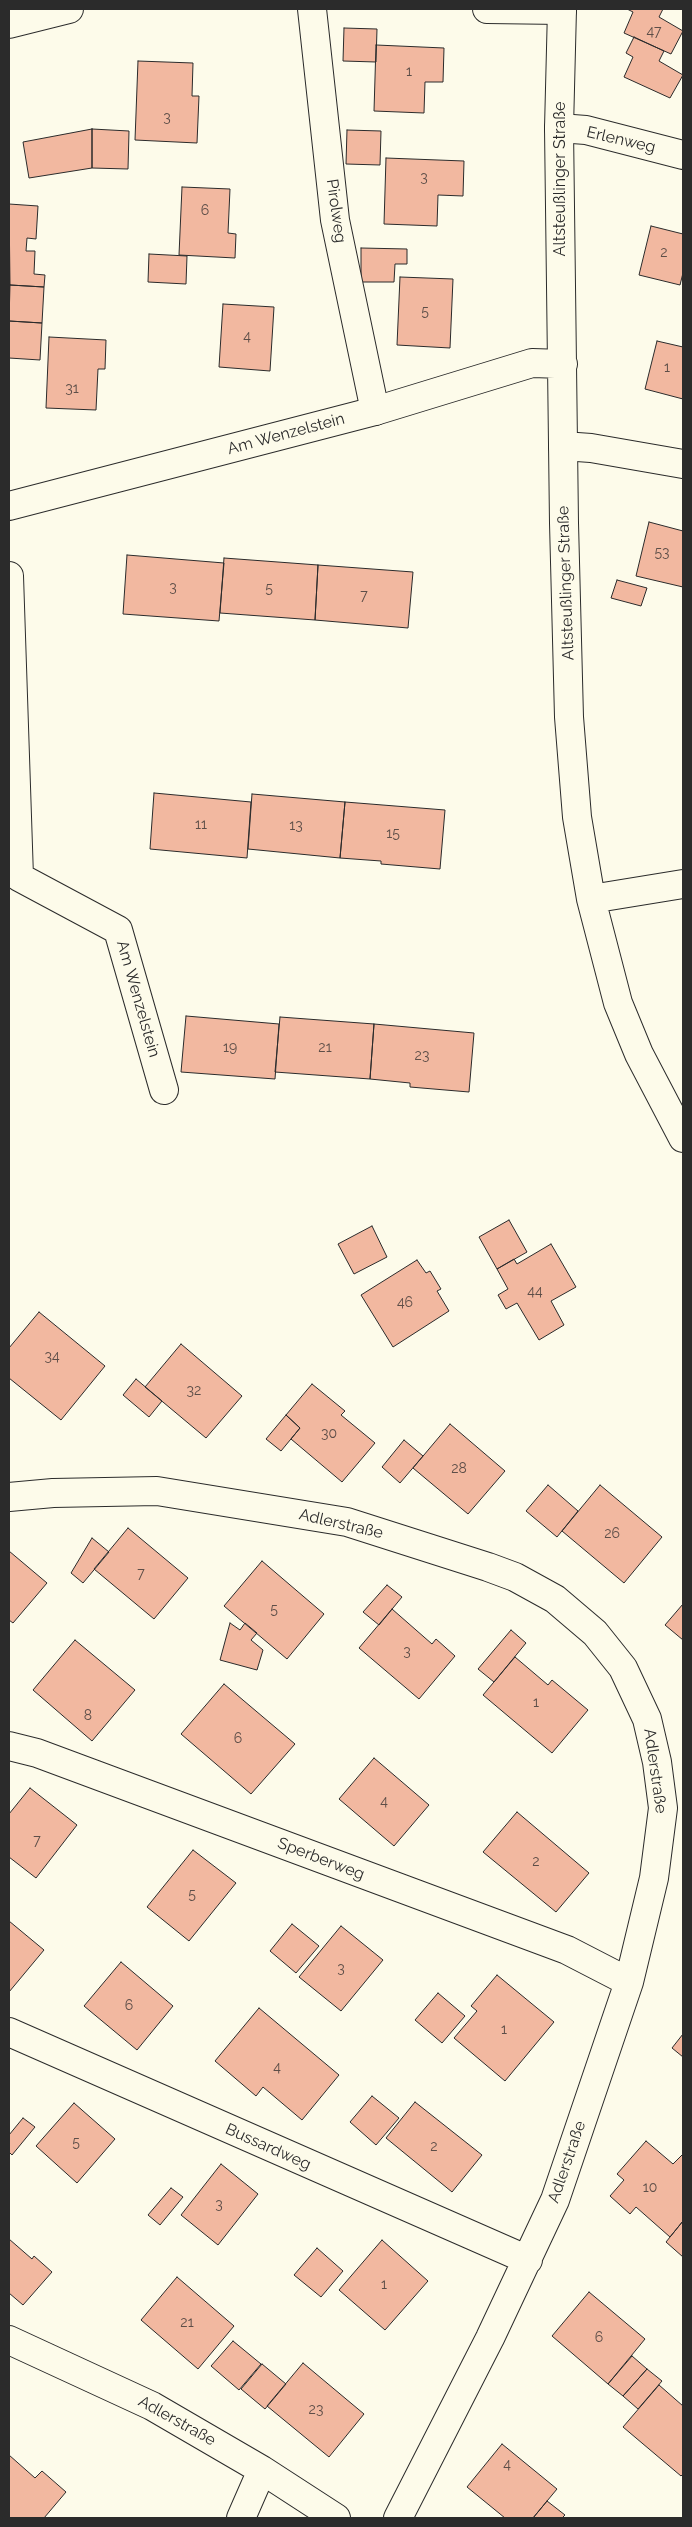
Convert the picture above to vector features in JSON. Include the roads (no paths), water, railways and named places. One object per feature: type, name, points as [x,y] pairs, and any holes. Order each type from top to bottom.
[{"type":"street","points":[[9,24],[69,9]]},
{"type":"street","name":"Pirolweg","points":[[312,9],[335,220],[375,412]]},
{"type":"street","points":[[487,9],[562,9]]},
{"type":"street","name":"Altsteußlinger Straße","points":[[562,9],[559,128],[563,446],[569,717],[577,817],[591,899],[618,1003],[639,1054],[683,1138]]},
{"type":"street","name":"Erlenweg","points":[[559,128],[586,130],[683,154]]},
{"type":"street","name":"Am Wenzelstein","points":[[9,506],[375,412],[532,363],[563,364]]},
{"type":"street","points":[[563,446],[591,448],[683,464]]},
{"type":"street","name":"Am Wenzelstein","points":[[9,576],[19,877],[118,930],[164,1090]]},
{"type":"street","points":[[591,899],[683,884]]},
{"type":"street","name":"Adlerstraße","points":[[9,1497],[53,1493],[157,1491],[348,1522],[488,1567],[515,1577],[555,1599],[595,1633],[623,1668],[647,1719],[657,1762],[663,1808],[654,1878],[629,1982],[555,2200],[528,2260],[398,2518]]},
{"type":"street","name":"Sperberweg","points":[[9,1746],[37,1753],[567,1950],[629,1982]]},
{"type":"street","name":"Bussardweg","points":[[9,2032],[528,2260]]},
{"type":"street","name":"Adlerstraße","points":[[9,2340],[152,2406],[262,2470],[336,2518]]},
{"type":"street","points":[[241,2518],[262,2470]]}]
